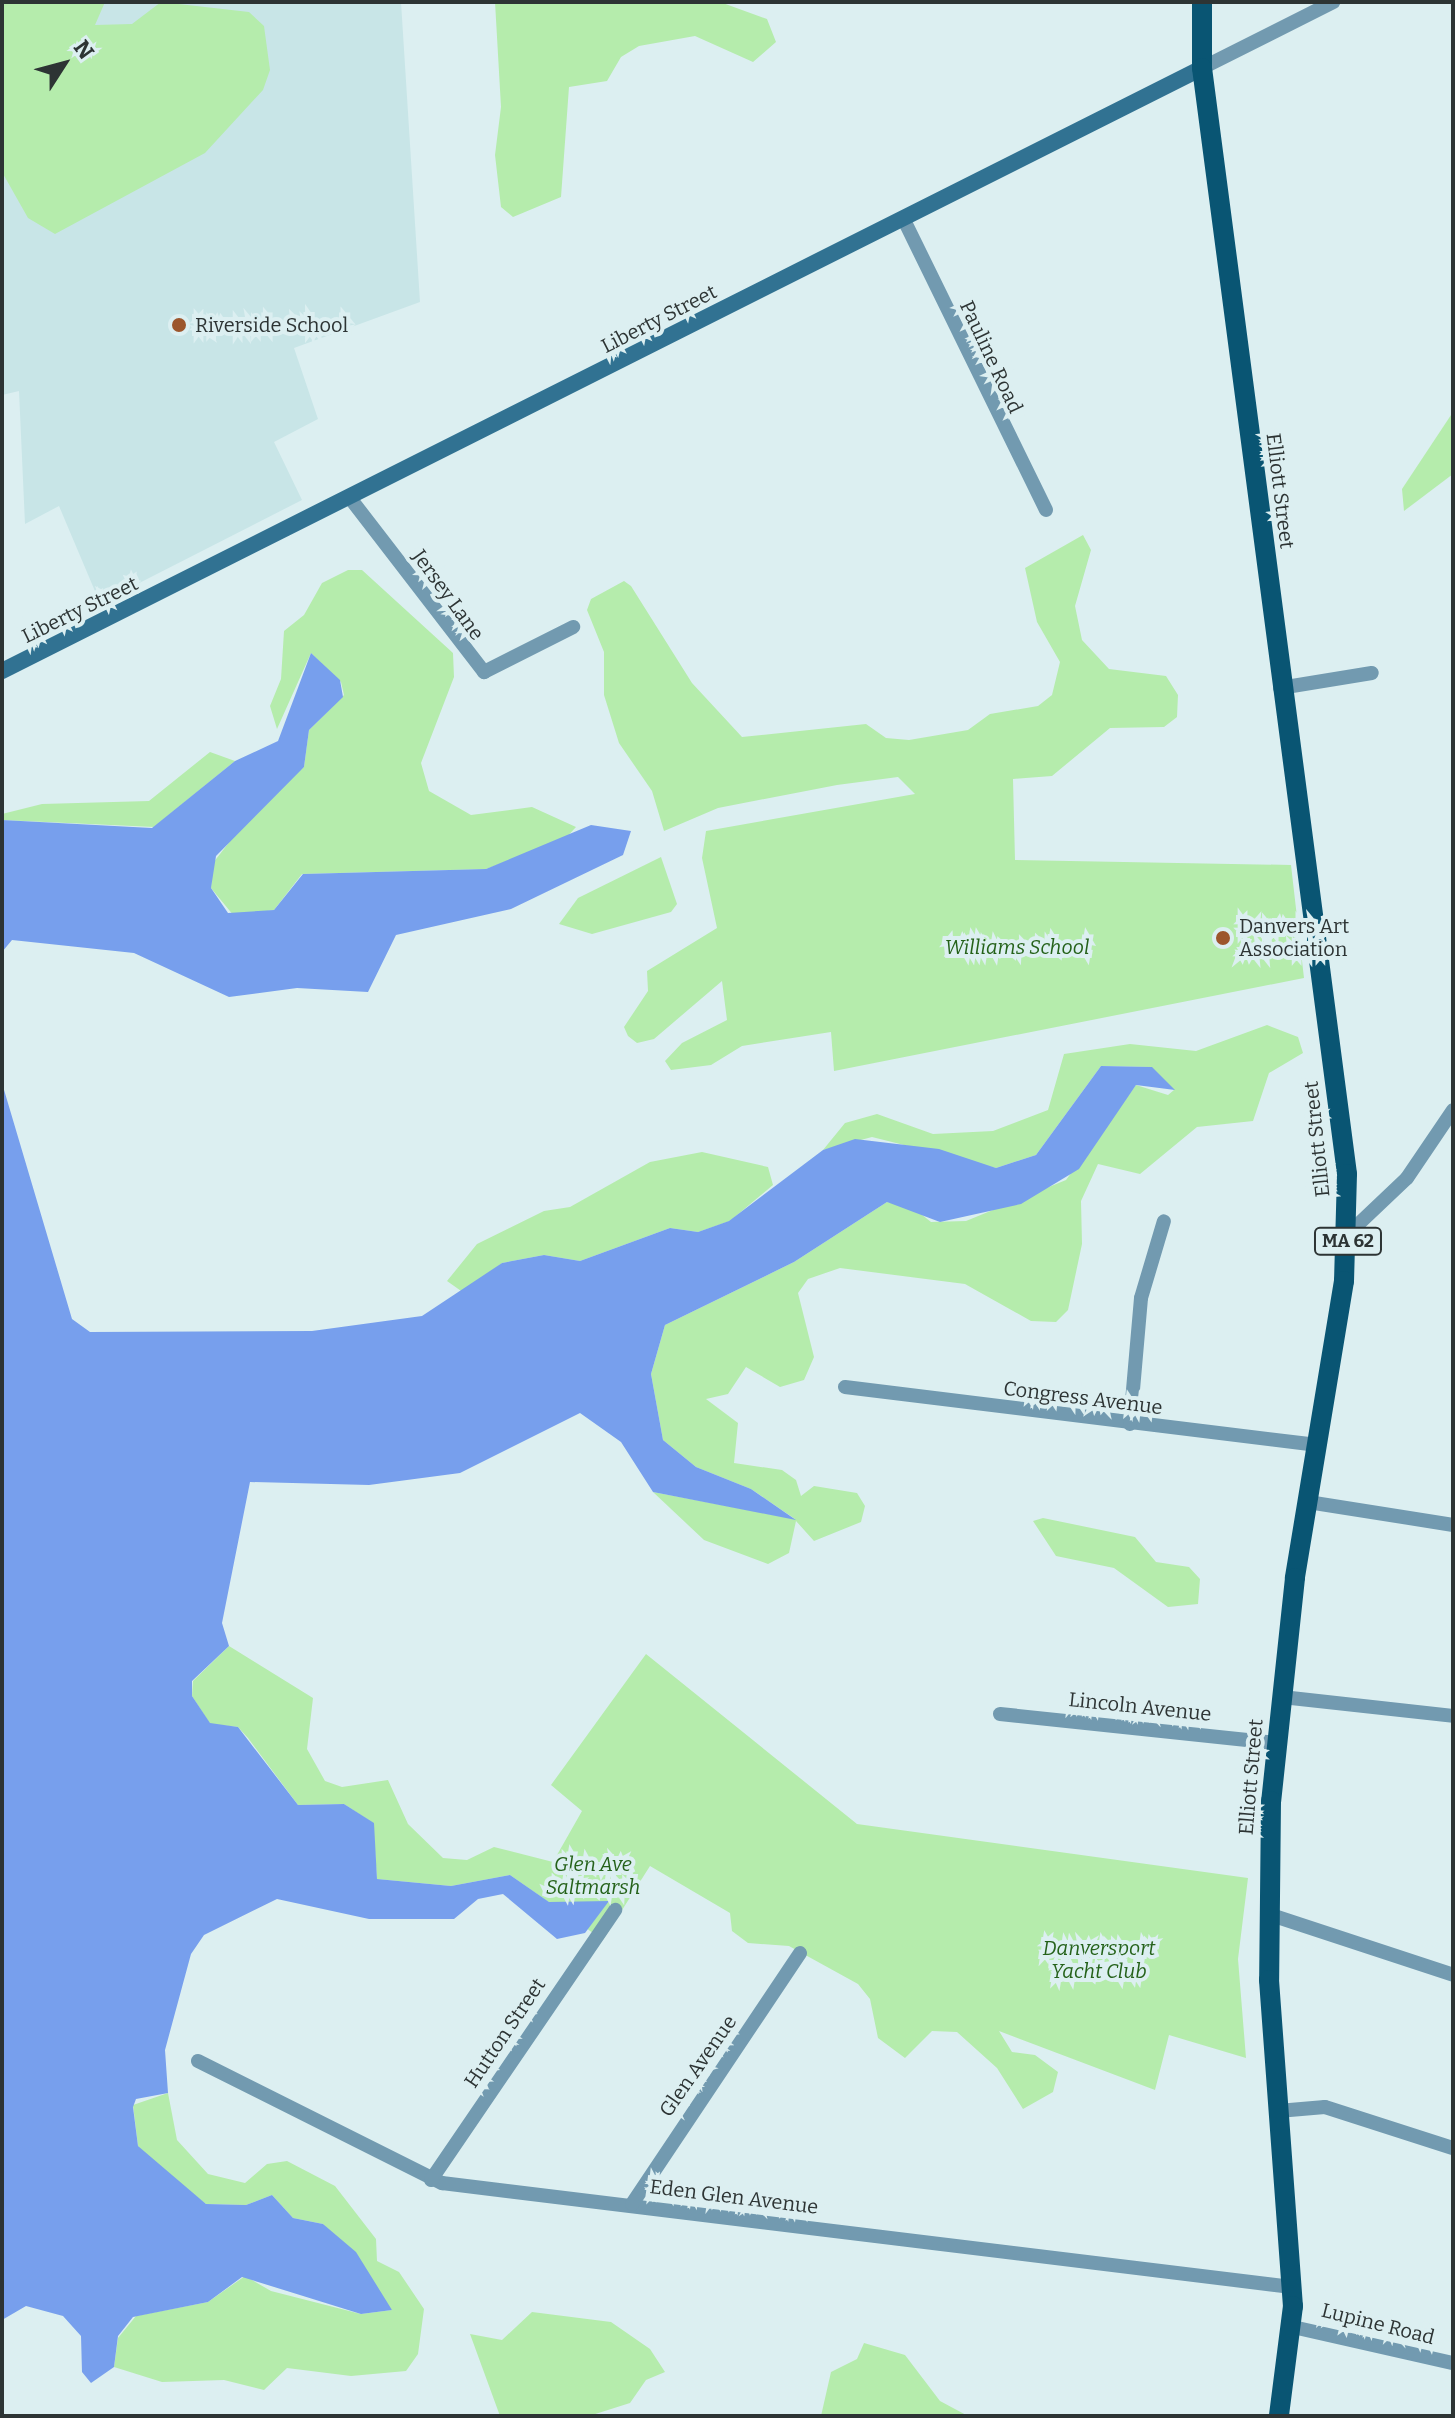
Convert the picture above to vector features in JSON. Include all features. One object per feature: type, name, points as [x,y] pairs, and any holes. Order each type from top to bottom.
[{"type":"main road","name":"Elliott Street","points":[[1202,2],[1202,68],[1280,688],[1339,1102],[1348,1234],[1276,1743],[1268,1914],[1293,2327],[1279,2416]]},
{"type":"street","name":"Liberty Street","points":[[2,671],[1333,2]]},
{"type":"street","name":"Pauline Road","points":[[903,218],[1046,510]]},
{"type":"street","name":"Jersey Lane","points":[[350,498],[484,672],[573,627]]},
{"type":"street","points":[[1280,688],[1372,673]]},
{"type":"street","points":[[1348,1234],[1407,1178],[1453,1110]]},
{"type":"street","points":[[1130,1424],[1141,1298],[1164,1221]]},
{"type":"street","name":"Congress Avenue","points":[[845,1387],[1317,1445]]},
{"type":"street","points":[[1308,1502],[1453,1525]]},
{"type":"street","points":[[1282,1697],[1453,1716]]},
{"type":"street","name":"Lincoln Avenue","points":[[1000,1714],[1276,1743]]},
{"type":"street","name":"Hutton Street","points":[[431,2180],[615,1910]]},
{"type":"street","points":[[1268,1914],[1453,1975]]},
{"type":"street","name":"Glen Avenue","points":[[632,2204],[800,1953]]},
{"type":"street","name":"Eden Glen Avenue","points":[[198,2061],[431,2180],[1292,2287]]},
{"type":"street","points":[[1278,2111],[1325,2107],[1453,2148]]},
{"type":"street","name":"Lupine Road","points":[[1293,2327],[1453,2363]]},
{"type":"shaded area","name":"Riverside School","points":[[2,2],[401,2],[420,302],[294,348],[318,419],[274,442],[302,500],[100,603],[59,506],[25,524],[19,391],[2,395]]},
{"type":"green space","points":[[2,2],[105,2],[95,25],[132,24],[161,2],[249,12],[264,26],[270,70],[263,90],[205,153],[55,234],[28,218],[2,172]]},
{"type":"green space","points":[[495,2],[720,2],[767,19],[776,42],[753,62],[695,36],[639,46],[621,57],[607,81],[569,87],[561,197],[513,217],[501,207],[495,155],[501,107]]},
{"type":"green space","points":[[1453,412],[1453,474],[1404,511],[1402,489]]},
{"type":"green space","name":"Williams School","points":[[1083,535],[1091,550],[1075,606],[1082,640],[1109,669],[1166,676],[1178,695],[1177,717],[1164,727],[1110,728],[1052,776],[1013,779],[1015,860],[1291,865],[1304,978],[834,1071],[831,1032],[742,1046],[711,1065],[671,1070],[665,1061],[682,1043],[727,1020],[722,981],[654,1039],[637,1043],[628,1036],[624,1027],[648,991],[647,971],[717,928],[702,858],[706,831],[915,794],[898,777],[837,785],[718,808],[664,831],[652,791],[619,743],[604,695],[604,652],[587,610],[591,599],[624,581],[631,586],[692,683],[742,737],[866,724],[886,738],[909,740],[968,730],[990,714],[1038,706],[1052,695],[1060,662],[1037,622],[1025,568]]},
{"type":"green space","points":[[348,570],[362,570],[453,653],[454,677],[421,763],[429,791],[471,815],[532,807],[576,827],[563,841],[486,869],[302,874],[274,910],[234,916],[211,888],[213,863],[255,809],[304,767],[309,730],[344,695],[341,682],[311,653],[277,729],[270,706],[281,679],[284,631],[304,615],[322,583]]},
{"type":"green space","points":[[210,752],[235,761],[154,827],[2,820],[2,814],[42,804],[149,801]]},
{"type":"green space","points":[[661,857],[677,904],[671,912],[592,934],[559,924],[578,898]]},
{"type":"green space","points":[[1267,1025],[1298,1037],[1303,1053],[1269,1073],[1253,1121],[1197,1127],[1140,1174],[1098,1164],[1081,1201],[1082,1244],[1068,1310],[1056,1322],[1031,1321],[965,1284],[840,1268],[808,1279],[798,1293],[814,1357],[804,1380],[780,1387],[746,1367],[728,1394],[706,1399],[738,1423],[734,1463],[782,1470],[796,1480],[801,1496],[814,1486],[857,1493],[865,1506],[861,1522],[814,1541],[796,1521],[789,1553],[768,1564],[704,1540],[653,1492],[795,1519],[751,1489],[696,1467],[663,1440],[651,1374],[665,1325],[794,1262],[887,1202],[911,1206],[931,1222],[966,1221],[1066,1180],[1136,1085],[1168,1095],[1174,1090],[1151,1067],[1101,1066],[1036,1155],[996,1168],[872,1137],[823,1150],[845,1123],[877,1114],[933,1134],[993,1131],[1048,1110],[1064,1054],[1130,1044],[1196,1051]]},
{"type":"green space","points":[[702,1152],[768,1167],[773,1185],[730,1221],[698,1232],[670,1228],[580,1261],[544,1255],[502,1263],[464,1293],[447,1281],[477,1244],[544,1211],[570,1207],[650,1162]]},
{"type":"green space","points":[[1043,1518],[1135,1537],[1156,1562],[1189,1567],[1200,1579],[1198,1604],[1168,1607],[1114,1568],[1056,1556],[1033,1521]]},
{"type":"green space","name":"Danversport Yacht Club","points":[[229,1646],[313,1698],[307,1749],[325,1781],[342,1787],[388,1780],[408,1824],[443,1858],[467,1860],[494,1847],[553,1862],[582,1811],[551,1785],[646,1654],[857,1824],[1248,1878],[1238,1959],[1246,2058],[1169,2035],[1155,2090],[999,2031],[1012,2052],[1035,2055],[1058,2072],[1053,2092],[1023,2109],[997,2068],[957,2032],[932,2031],[905,2058],[878,2038],[870,1999],[858,1984],[789,1946],[748,1943],[732,1931],[730,1913],[650,1866],[603,1940],[510,1875],[451,1886],[377,1879],[373,1823],[344,1804],[298,1805],[238,1727],[210,1724],[192,1696],[193,1681]]},
{"type":"green space","points":[[168,2093],[177,2140],[208,2174],[245,2183],[267,2164],[287,2161],[335,2186],[376,2239],[377,2261],[399,2272],[424,2309],[418,2354],[406,2371],[351,2376],[287,2368],[264,2390],[224,2380],[162,2382],[114,2367],[118,2338],[136,2316],[208,2302],[245,2276],[271,2291],[361,2314],[392,2310],[323,2224],[293,2218],[272,2195],[246,2205],[206,2204],[147,2158],[138,2146],[133,2105]]},
{"type":"green space","points":[[532,2312],[611,2322],[650,2349],[665,2372],[646,2380],[630,2403],[589,2416],[500,2416],[470,2334],[502,2340]]},
{"type":"green space","points":[[864,2343],[905,2355],[940,2401],[968,2416],[821,2416],[831,2372],[857,2359]]},
{"type":"water","points":[[311,653],[340,680],[343,697],[309,730],[304,767],[216,856],[211,888],[228,913],[274,910],[303,874],[486,869],[591,825],[631,831],[623,855],[511,909],[396,935],[368,992],[297,988],[229,997],[134,953],[12,940],[2,952],[2,820],[152,828],[235,761],[278,741]]},
{"type":"water","points":[[1101,1066],[1152,1067],[1175,1090],[1136,1085],[1079,1169],[1021,1204],[940,1222],[887,1202],[794,1262],[665,1325],[651,1374],[663,1440],[696,1467],[751,1489],[796,1520],[653,1492],[621,1442],[580,1413],[460,1473],[369,1485],[250,1482],[222,1623],[229,1646],[192,1681],[192,1696],[210,1723],[238,1727],[298,1805],[344,1804],[374,1823],[377,1879],[451,1886],[510,1875],[549,1902],[609,1901],[585,1933],[557,1939],[503,1894],[478,1899],[454,1919],[369,1919],[277,1899],[204,1935],[191,1954],[165,2050],[168,2093],[136,2099],[133,2107],[138,2146],[206,2204],[246,2205],[272,2195],[293,2218],[323,2224],[356,2252],[392,2310],[361,2314],[242,2277],[208,2302],[133,2317],[118,2336],[114,2367],[91,2383],[82,2372],[81,2336],[63,2316],[26,2306],[2,2320],[2,1083],[72,1319],[90,1332],[312,1331],[422,1316],[502,1263],[544,1255],[580,1261],[670,1228],[698,1232],[729,1221],[823,1150],[855,1139],[939,1149],[996,1168],[1036,1155]]},
{"type":"place","name":"Riverside School","points":[[179,325]]},
{"type":"place","name":"Danvers Art Association","points":[[1223,938]]},
{"type":"park label","name":"Glen Ave Saltmarsh","points":[[593,1876]]}]
